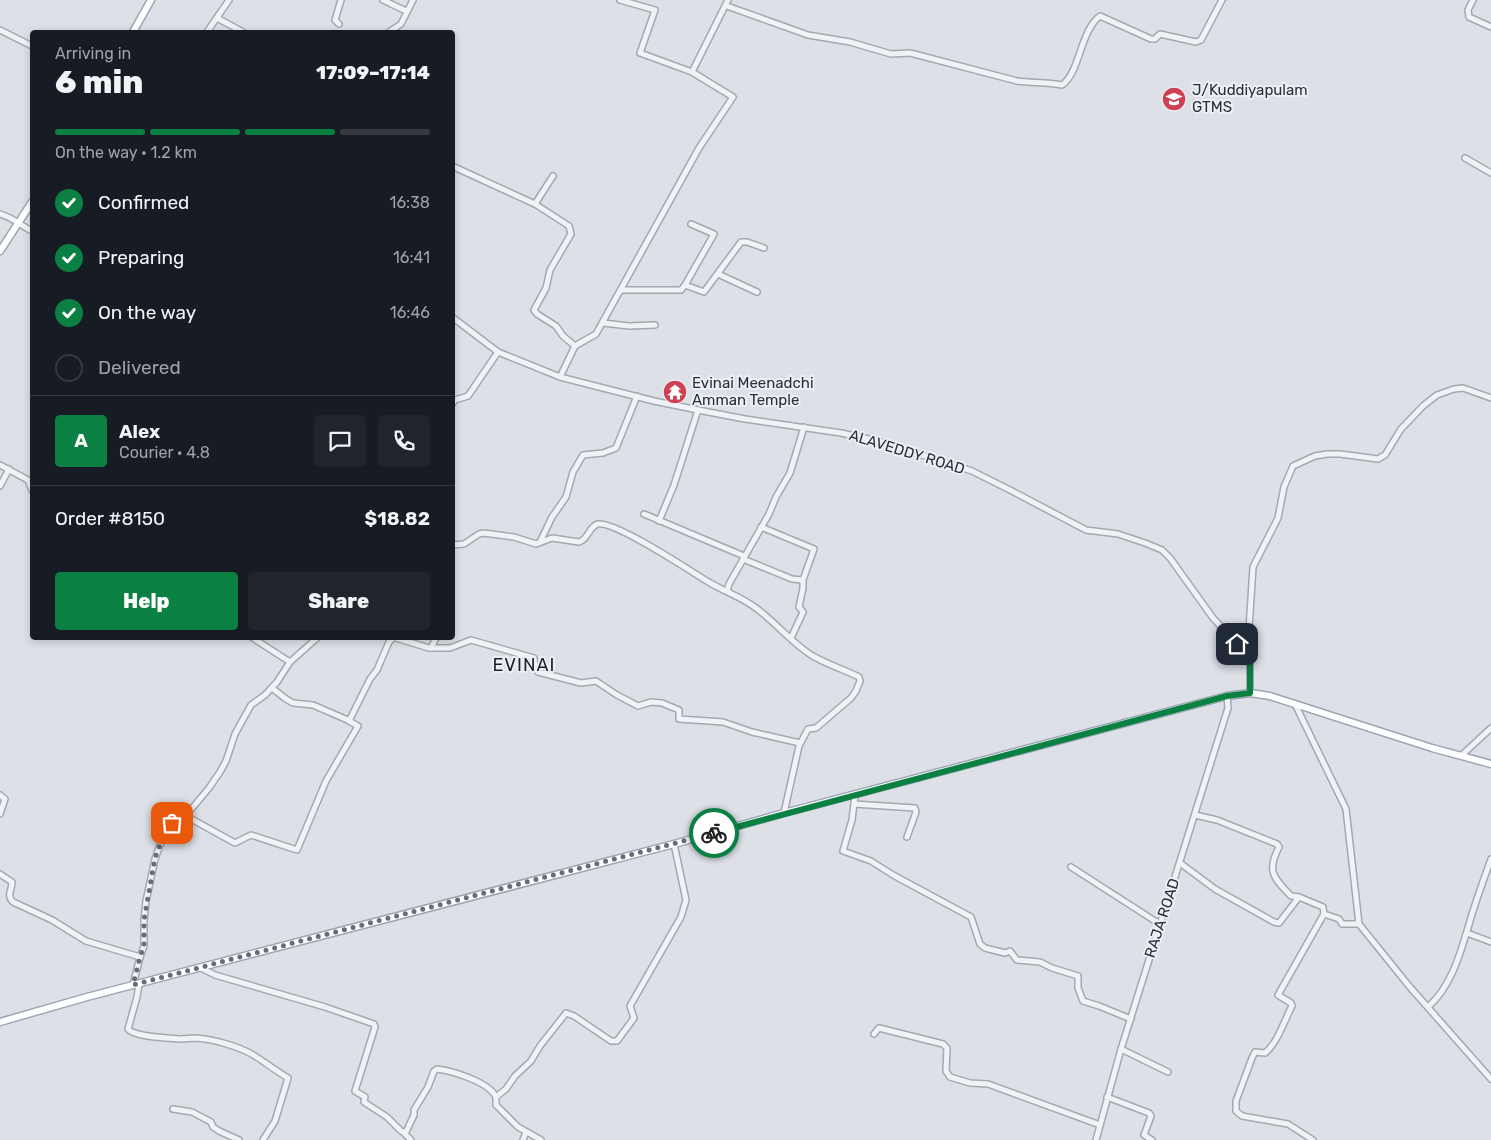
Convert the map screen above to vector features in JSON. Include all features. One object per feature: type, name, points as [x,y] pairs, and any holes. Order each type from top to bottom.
[{"type":"main road","points":[[134,30],[151,0]]},
{"type":"main road","points":[[0,251],[30,205]]},
{"type":"main road","points":[[0,1022],[136,984],[674,844],[784,813],[1227,696],[1250,693],[1270,696],[1432,748],[1491,764]]},
{"type":"street","points":[[208,30],[229,0]]},
{"type":"street","points":[[339,24],[335,20],[341,0]]},
{"type":"street","points":[[383,0],[406,11]]},
{"type":"street","points":[[392,30],[401,24],[406,11],[414,0]]},
{"type":"street","points":[[560,377],[574,346],[596,334],[699,148],[733,97],[692,72],[640,53],[655,10],[620,0]]},
{"type":"street","points":[[692,72],[728,3],[808,35],[850,42],[891,54],[910,53],[1017,81],[1030,83],[1048,82],[1062,85],[1080,56],[1081,46],[1096,19],[1100,16],[1151,39],[1155,39],[1160,34],[1196,42],[1201,40],[1222,0]]},
{"type":"street","points":[[1473,0],[1468,10],[1469,17],[1491,27]]},
{"type":"street","points":[[217,18],[239,30]]},
{"type":"street","points":[[0,30],[30,45]]},
{"type":"street","points":[[1465,158],[1491,173]]},
{"type":"street","points":[[455,167],[535,204],[571,229],[571,234],[548,275],[546,288],[534,312],[556,326],[574,346]]},
{"type":"street","points":[[535,204],[553,176]]},
{"type":"street","points":[[0,214],[14,218],[18,224],[30,231]]},
{"type":"street","points":[[621,290],[680,290],[685,285],[714,234],[691,224]]},
{"type":"street","points":[[685,285],[704,292],[741,242],[748,242],[764,248]]},
{"type":"street","points":[[718,274],[757,292]]},
{"type":"street","name":"ALAVEDDY ROAD","points":[[455,319],[498,352],[560,377],[698,410],[878,441],[972,471],[1086,530],[1118,534],[1162,550],[1170,558],[1213,618],[1250,658]]},
{"type":"street","points":[[602,323],[655,326]]},
{"type":"street","points":[[455,400],[468,396],[498,352]]},
{"type":"street","points":[[1250,693],[1250,629],[1253,567],[1278,518],[1284,487],[1293,466],[1315,456],[1327,454],[1378,459],[1385,455],[1401,429],[1423,406],[1437,395],[1463,388],[1491,398]]},
{"type":"street","points":[[540,544],[552,517],[566,497],[573,472],[583,455],[616,448],[637,396]]},
{"type":"street","points":[[659,521],[674,485],[698,410]]},
{"type":"street","points":[[727,591],[790,473],[804,427]]},
{"type":"street","points":[[0,465],[28,480],[30,485]]},
{"type":"street","points":[[0,486],[9,469]]},
{"type":"street","points":[[644,514],[792,579],[802,580]]},
{"type":"street","points":[[540,544],[546,539],[552,538],[583,541],[594,526],[599,524],[632,536],[753,606],[809,654],[859,677],[860,682],[851,698],[816,728],[808,729],[800,744],[784,813]]},
{"type":"street","points":[[761,527],[814,549],[803,580],[799,607],[803,612],[791,638]]},
{"type":"street","points":[[455,545],[464,544],[478,534],[484,533],[514,537],[540,544]]},
{"type":"street","points":[[256,640],[290,662]]},
{"type":"street","points":[[263,1140],[275,1121],[288,1078],[270,1068],[254,1055],[226,1044],[196,1038],[181,1039],[140,1035],[130,1032],[128,1029],[137,998],[136,984],[140,957],[144,946],[144,920],[155,858],[160,845],[172,823],[186,816],[220,772],[226,761],[235,734],[251,705],[272,688],[290,662],[314,640]]},
{"type":"street","points":[[350,720],[370,679],[377,670],[389,642],[392,640]]},
{"type":"street","points":[[408,640],[431,648],[450,648],[471,640],[493,645],[534,658],[535,667],[538,672],[581,683],[596,681],[638,706],[651,702],[662,703],[679,710],[679,719],[723,722],[752,732],[800,744]]},
{"type":"street","points":[[431,648],[435,640]]},
{"type":"street","points":[[186,816],[235,843],[251,835],[297,850],[326,781],[358,726],[350,720],[313,705],[294,703],[272,688]]},
{"type":"street","name":"RAJA ROAD","points":[[1096,1140],[1107,1097],[1160,923],[1228,708],[1227,696]]},
{"type":"street","points":[[1295,703],[1346,809],[1359,924],[1409,986],[1491,1078]]},
{"type":"street","points":[[1462,755],[1491,728]]},
{"type":"street","points":[[0,795],[5,799],[0,814]]},
{"type":"street","points":[[855,795],[852,820],[843,851],[871,861],[892,875],[972,917],[980,944],[985,948],[1006,953],[1010,951],[1017,960],[1040,962],[1078,976],[1078,988],[1083,1001],[1131,1019]]},
{"type":"street","points":[[854,804],[915,808],[916,812],[907,837]]},
{"type":"street","points":[[1195,815],[1217,820],[1277,844],[1279,847],[1274,856],[1272,868],[1274,878],[1291,896],[1299,897],[1323,908],[1324,914],[1278,995],[1291,1003],[1292,1006],[1284,1024],[1270,1049],[1265,1053],[1255,1052],[1236,1101],[1236,1111],[1242,1116],[1288,1124],[1312,1140]]},
{"type":"street","points":[[496,1097],[506,1089],[515,1076],[531,1061],[566,1013],[574,1016],[612,1041],[617,1041],[634,1018],[630,1006],[680,918],[686,900],[674,844]]},
{"type":"street","points":[[1428,1008],[1438,999],[1449,980],[1467,933],[1491,858]]},
{"type":"street","points":[[1180,863],[1215,889],[1274,922],[1279,923],[1299,897]]},
{"type":"street","points":[[1072,867],[1160,923]]},
{"type":"street","points":[[0,874],[12,882],[9,895],[13,902],[52,920],[86,941],[140,957]]},
{"type":"street","points":[[1324,914],[1338,919],[1342,924],[1359,924]]},
{"type":"street","points":[[1467,933],[1491,942]]},
{"type":"street","points":[[201,968],[374,1024],[375,1027],[355,1091],[365,1097],[364,1102],[387,1117],[410,1140]]},
{"type":"street","points":[[874,1034],[879,1028],[943,1044],[947,1048],[946,1071],[950,1077],[988,1084],[1100,1125]]},
{"type":"street","points":[[1122,1049],[1168,1072]]},
{"type":"street","points":[[405,1133],[414,1115],[414,1110],[428,1087],[434,1071],[437,1069],[489,1088],[496,1097],[496,1106],[518,1127],[541,1140]]},
{"type":"street","points":[[1107,1097],[1149,1113],[1151,1116],[1144,1134],[1152,1140]]},
{"type":"street","points":[[173,1109],[192,1112],[211,1122],[213,1127],[219,1131],[239,1140]]},
{"type":"street","points":[[523,1140],[526,1132]]},
{"type":"way so far","points":[[172,823],[155,858],[146,901],[144,946],[133,985],[714,833]]},
{"type":"place","name":"J/Kuddiyapulam GTMS","points":[[1174,99]]},
{"type":"place","name":"Evinai Meenadchi Amman Temple","points":[[675,392]]},
{"type":"district","name":"EVINAI","points":[[524,665]]},
{"type":"route","points":[[714,833],[1227,696],[1250,693],[1250,658],[1237,644]]}]
